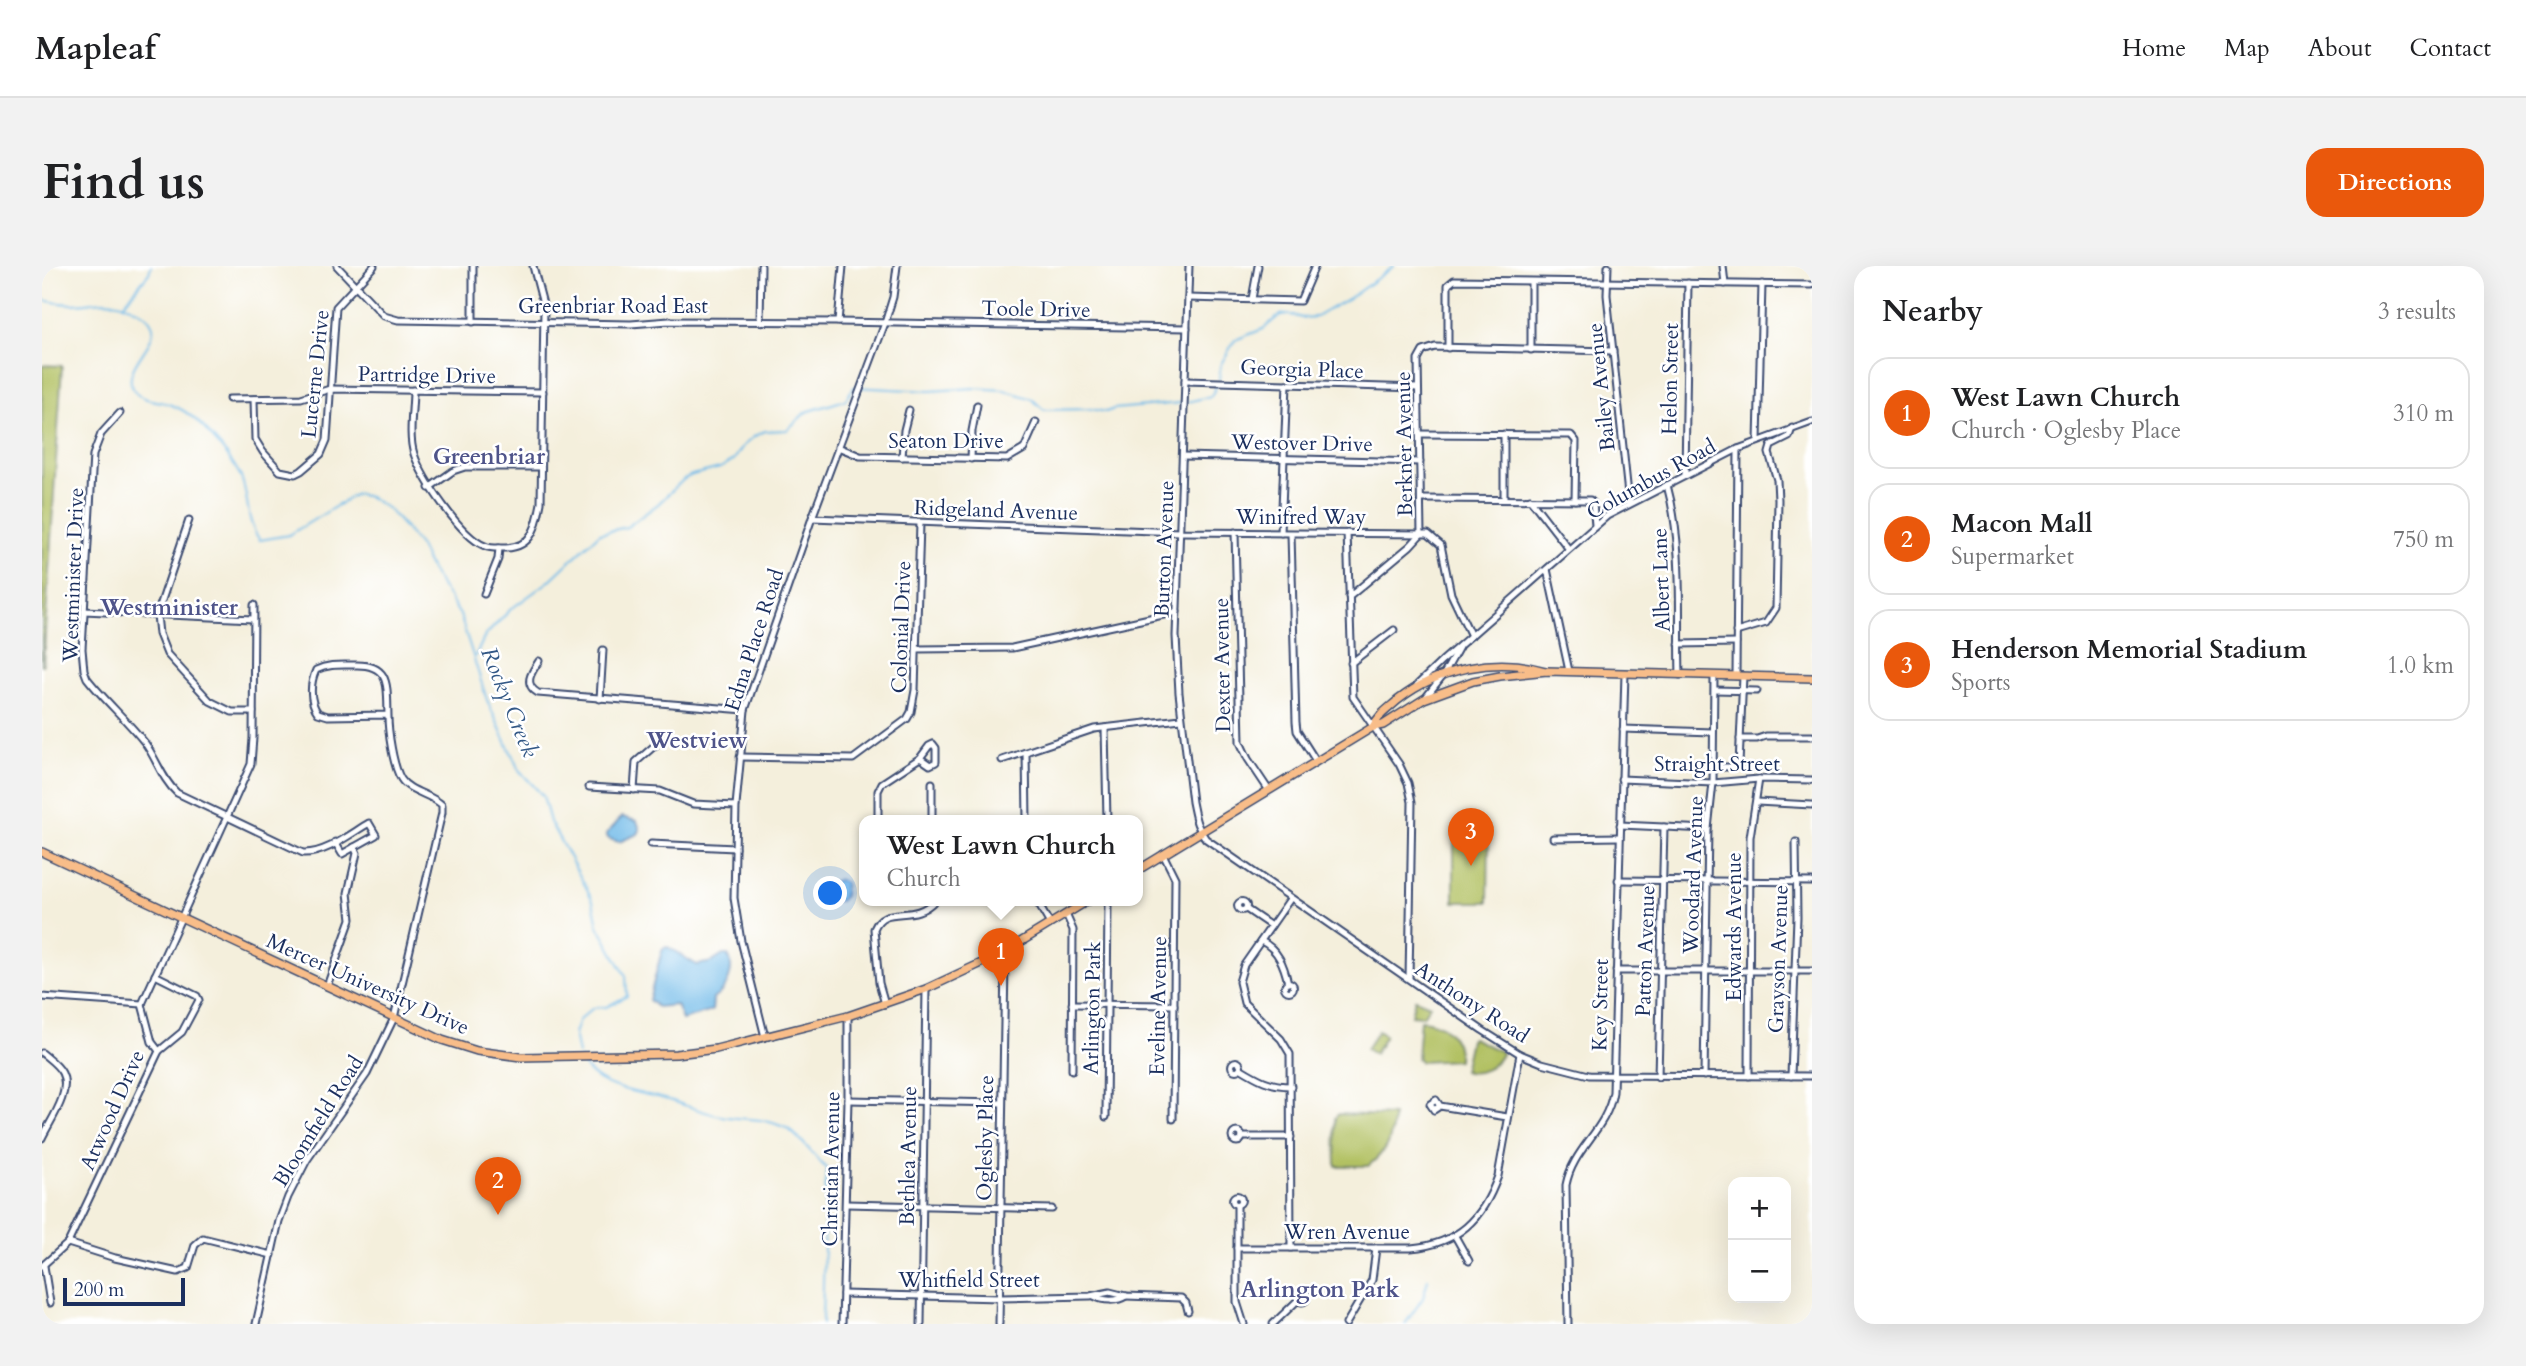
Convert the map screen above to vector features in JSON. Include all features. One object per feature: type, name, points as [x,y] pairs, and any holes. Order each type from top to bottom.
[{"type":"main road","points":[[1373,727],[1376,718],[1417,685],[1444,674],[1479,666],[1534,667],[1547,671]]},
{"type":"main road","points":[[1143,867],[1373,727],[1383,725],[1424,699],[1482,679],[1547,671],[1812,678]]},
{"type":"main road","name":"Mercer University Drive","points":[[42,852],[442,1040],[477,1051],[514,1056],[697,1053],[848,1016],[926,989],[1001,954],[1079,906]]},
{"type":"street","name":"Greenbriar Road East","points":[[337,266],[384,316],[390,319],[631,324],[669,321],[885,323]]},
{"type":"street","name":"Lucerne Drive","points":[[254,399],[253,429],[258,446],[280,471],[295,474],[310,465],[324,449],[327,440],[336,307],[374,266]]},
{"type":"street","points":[[473,266],[473,322]]},
{"type":"street","points":[[413,390],[413,451],[429,488],[477,542],[486,547],[520,546],[533,535],[541,503],[544,302],[533,266]]},
{"type":"street","points":[[760,322],[761,266]]},
{"type":"street","points":[[838,322],[844,266]]},
{"type":"street","name":"Edna Place Road","points":[[765,1037],[735,911],[736,806],[745,710],[811,518],[885,323],[893,297],[897,266]]},
{"type":"street","name":"Burton Avenue","points":[[1189,266],[1176,664],[1195,822],[1200,831]]},
{"type":"street","points":[[1252,299],[1258,266]]},
{"type":"street","points":[[1188,298],[1300,301],[1315,266]]},
{"type":"street","name":"Bailey Avenue","points":[[1608,266],[1613,351],[1629,504]]},
{"type":"street","points":[[1723,266],[1725,284]]},
{"type":"street","points":[[1613,351],[1448,348],[1448,285],[1450,281],[1812,285]]},
{"type":"street","points":[[1531,282],[1531,350]]},
{"type":"street","name":"Helon Street","points":[[1685,475],[1688,283]]},
{"type":"street","points":[[1758,441],[1762,284]]},
{"type":"street","name":"Toole Drive","points":[[885,323],[1187,328]]},
{"type":"street","name":"Berkner Avenue","points":[[1448,348],[1426,349],[1419,358],[1421,534],[1431,535],[1440,542],[1451,594],[1471,636]]},
{"type":"street","name":"Georgia Place","points":[[1185,381],[1418,388]]},
{"type":"street","points":[[1281,533],[1287,384]]},
{"type":"street","name":"Partridge Drive","points":[[229,399],[301,398],[330,389],[542,393]]},
{"type":"street","points":[[971,459],[972,430],[977,405]]},
{"type":"street","points":[[902,457],[909,410]]},
{"type":"street","name":"Westminister Drive","points":[[120,413],[101,434],[93,454],[84,611],[83,663],[87,678],[137,733],[170,786],[188,799],[298,852],[313,853],[369,823],[376,835],[354,847]]},
{"type":"street","name":"Seaton Drive","points":[[838,447],[860,456],[1001,460],[1014,457],[1027,444],[1036,422]]},
{"type":"street","name":"Columbus Road","points":[[1417,685],[1595,525],[1629,504],[1738,449],[1812,422]]},
{"type":"street","points":[[1736,632],[1766,623],[1776,608],[1777,490],[1769,453],[1771,446],[1788,437],[1792,428]]},
{"type":"street","points":[[1419,434],[1569,435],[1574,438],[1575,500]]},
{"type":"street","points":[[1504,434],[1504,499]]},
{"type":"street","points":[[1713,767],[1736,767],[1739,762],[1742,691],[1736,643],[1738,449]]},
{"type":"street","name":"Westover Drive","points":[[1183,456],[1420,462]]},
{"type":"street","points":[[429,488],[453,471],[465,467],[541,467]]},
{"type":"street","name":"Albert Lane","points":[[1667,485],[1676,528],[1680,675]]},
{"type":"street","points":[[1421,499],[1592,502],[1595,525]]},
{"type":"street","points":[[1530,499],[1568,548]]},
{"type":"street","name":"Ridgeland Avenue","points":[[811,518],[1180,532]]},
{"type":"street","points":[[188,520],[158,615],[159,634],[167,654],[210,701],[232,712],[253,712]]},
{"type":"street","name":"Colonial Drive","points":[[740,757],[844,760],[859,755],[900,725],[911,712],[917,649],[920,523]]},
{"type":"street","name":"Winifred Way","points":[[1180,532],[1421,534]]},
{"type":"street","name":"Dexter Avenue","points":[[1235,532],[1240,742],[1268,789]]},
{"type":"street","points":[[1347,533],[1353,697],[1399,764],[1411,794],[1413,810],[1409,979]]},
{"type":"street","points":[[1291,534],[1296,722],[1297,731],[1316,761]]},
{"type":"street","points":[[1349,597],[1421,534]]},
{"type":"street","points":[[484,594],[498,559],[499,548]]},
{"type":"street","points":[[1547,569],[1569,671]]},
{"type":"street","points":[[42,997],[142,1004],[251,764],[254,605]]},
{"type":"street","points":[[84,611],[253,619]]},
{"type":"street","points":[[917,649],[1012,648],[1177,612]]},
{"type":"street","points":[[1351,663],[1394,630]]},
{"type":"street","points":[[1679,643],[1736,643]]},
{"type":"street","name":"Columbus Road","points":[[1424,699],[1444,674],[1460,647]]},
{"type":"street","points":[[600,699],[603,650]]},
{"type":"street","points":[[539,661],[529,677],[533,690],[544,694],[745,710]]},
{"type":"street","points":[[325,666],[372,666],[381,672],[387,683],[388,715],[318,713],[313,706],[312,679],[316,670],[325,666]]},
{"type":"street","name":"Key Street","points":[[1568,1324],[1566,1185],[1573,1164],[1603,1123],[1608,1111],[1614,1076],[1625,673]]},
{"type":"street","name":"Woodard Avenue","points":[[1704,1076],[1708,829],[1713,783],[1714,676]]},
{"type":"street","points":[[1715,690],[1757,691]]},
{"type":"street","name":"Bloomfield Road","points":[[256,1324],[279,1221],[299,1173],[367,1074],[394,1018],[442,813],[442,805],[437,799],[402,780],[388,715]]},
{"type":"street","points":[[1002,760],[1094,729],[1181,719]]},
{"type":"street","points":[[1105,728],[1108,815]]},
{"type":"street","points":[[1623,729],[1713,732]]},
{"type":"street","points":[[1740,739],[1812,736]]},
{"type":"street","points":[[634,790],[636,762],[661,740]]},
{"type":"street","points":[[1026,753],[1027,815]]},
{"type":"street","points":[[877,815],[878,791],[882,783],[920,758]]},
{"type":"street","name":"Straight Street","points":[[1621,779],[1713,783],[1759,779],[1812,780]]},
{"type":"street","name":"Edwards Avenue","points":[[1749,1076],[1750,837],[1759,779]]},
{"type":"street","points":[[932,783],[932,815]]},
{"type":"street","points":[[589,787],[666,792],[693,804],[736,806]]},
{"type":"street","points":[[1757,802],[1812,805]]},
{"type":"street","points":[[1620,825],[1708,829]]},
{"type":"street","name":"Patton Avenue","points":[[1658,1077],[1664,827]]},
{"type":"street","name":"Anthony Road","points":[[1200,831],[1206,839],[1290,899],[1520,1054],[1573,1072],[1614,1076],[1812,1076]]},
{"type":"street","points":[[1553,838],[1619,837]]},
{"type":"street","points":[[327,986],[351,919],[348,893],[357,853],[354,847],[342,854],[335,842]]},
{"type":"street","name":"Grayson Avenue","points":[[1791,1076],[1796,842]]},
{"type":"street","points":[[650,844],[735,848]]},
{"type":"street","name":"Eveline Avenue","points":[[1163,855],[1175,877],[1173,1119]]},
{"type":"street","points":[[1618,880],[1812,882]]},
{"type":"street","points":[[1290,899],[1244,965],[1239,989],[1249,1010],[1287,1047],[1291,1060],[1291,1248]]},
{"type":"street","points":[[885,1004],[876,963],[876,924],[888,916],[921,912],[928,906]]},
{"type":"street","points":[[1039,906],[1049,924]]},
{"type":"street","name":"Arlington Park","points":[[1106,1117],[1108,906]]},
{"type":"street","points":[[1246,909],[1271,926]]},
{"type":"street","points":[[1066,914],[1073,930],[1072,1070]]},
{"type":"street","points":[[1261,941],[1274,950],[1282,961],[1288,982]]},
{"type":"street","name":"Oglesby Place","points":[[999,1324],[1004,962],[1001,954]]},
{"type":"street","points":[[1616,971],[1812,971]]},
{"type":"street","points":[[155,975],[197,996],[199,1000],[183,1032],[159,1051]]},
{"type":"street","name":"Bethlea Avenue","points":[[921,1324],[926,989]]},
{"type":"street","name":"Atwood Drive","points":[[43,1266],[68,1243],[159,1051],[152,1042],[142,1004]]},
{"type":"street","points":[[1072,1004],[1174,1005]]},
{"type":"street","name":"Christian Avenue","points":[[842,1324],[849,1100],[848,1016]]},
{"type":"street","points":[[42,1053],[58,1067],[64,1080],[63,1093],[42,1138]]},
{"type":"street","name":"Wren Avenue","points":[[1237,1248],[1421,1247],[1455,1236],[1479,1214],[1492,1192],[1520,1054]]},
{"type":"street","points":[[1240,1068],[1265,1083],[1291,1086]]},
{"type":"street","points":[[849,1100],[1002,1103]]},
{"type":"street","points":[[1440,1106],[1507,1117]]},
{"type":"street","points":[[42,1114],[51,1118]]},
{"type":"street","points":[[1242,1137],[1291,1138]]},
{"type":"street","points":[[846,1204],[1052,1209]]},
{"type":"street","points":[[1237,1205],[1237,1302],[1244,1324]]},
{"type":"street","points":[[1455,1236],[1469,1261]]},
{"type":"street","points":[[68,1243],[125,1261],[178,1272],[188,1268],[195,1245],[203,1238],[272,1255]]},
{"type":"street","points":[[1346,1324],[1372,1280],[1376,1248]]},
{"type":"street","points":[[43,1266],[50,1303]]},
{"type":"street","name":"Whitfield Street","points":[[843,1294],[1000,1298],[1094,1296],[1111,1300],[1126,1296],[1181,1297],[1188,1311]]},
{"type":"street","points":[[1273,1324],[1298,1300]]},
{"type":"green space","points":[[42,365],[62,366],[43,665],[42,665]]},
{"type":"green space","points":[[1454,829],[1489,829],[1488,902],[1454,902]]},
{"type":"green space","points":[[1415,999],[1430,1005],[1423,1016],[1411,1015]]},
{"type":"green space","points":[[1420,1020],[1436,1023],[1448,1032],[1456,1044],[1458,1060],[1421,1062],[1417,1058]]},
{"type":"green space","points":[[1378,1031],[1385,1036],[1374,1054],[1366,1049]]},
{"type":"green space","points":[[1472,1038],[1502,1052],[1486,1069],[1463,1071],[1470,1040]]},
{"type":"green space","points":[[1338,1114],[1393,1116],[1392,1131],[1387,1144],[1368,1166],[1336,1166],[1335,1118]]},
{"type":"water","points":[[622,817],[637,821],[640,830],[638,834],[619,842],[609,839],[606,835]]},
{"type":"water","points":[[840,880],[845,883],[844,897],[840,901],[828,901],[823,896],[827,887]]},
{"type":"water","points":[[668,947],[697,965],[728,955],[731,967],[729,979],[713,999],[712,1011],[682,1020],[676,1005],[657,1007],[649,1000],[663,948]]},
{"type":"waterway","points":[[123,305],[149,273],[151,266]]},
{"type":"waterway","points":[[1219,379],[1221,364],[1235,340],[1263,329],[1280,315],[1316,317],[1354,295],[1394,266]]},
{"type":"waterway","name":"Rocky Creek","points":[[42,300],[70,304],[112,302],[132,308],[149,319],[153,332],[151,340],[131,374],[135,392],[143,398],[169,404],[185,412],[219,445],[240,475],[252,525],[260,540],[289,535],[356,494],[369,497],[388,509],[420,547],[431,570],[460,615],[487,700],[519,770],[543,796],[550,822],[593,901],[598,926],[626,976],[627,996],[606,1007],[593,1008],[579,1020],[574,1034],[578,1054]]},
{"type":"waterway","points":[[1188,402],[1211,396],[1217,385]]},
{"type":"waterway","points":[[475,657],[485,636],[511,609],[548,582],[600,533],[627,527],[658,504],[684,479],[720,468],[734,460],[743,446],[755,436],[765,431],[787,430],[806,412],[845,400],[854,387],[930,391],[974,388],[1004,390],[1032,399],[1044,410],[1091,409],[1106,412],[1181,403]]},
{"type":"waterway","name":"Rocky Creek","points":[[580,1059],[587,1070],[607,1084],[714,1115],[776,1124],[789,1130],[806,1146],[826,1168],[822,1324]]},
{"type":"waterway","points":[[1405,1324],[1423,1298],[1428,1279]]},
{"type":"place","name":"Henderson Memorial Stadium","points":[[1471,866]]},
{"type":"place","name":"West Lawn Church","points":[[1001,986]]},
{"type":"place","name":"Macon Mall","points":[[498,1215]]},
{"type":"district","name":"Greenbriar","points":[[489,456]]},
{"type":"district","name":"Westminister","points":[[169,607]]},
{"type":"district","name":"Westview","points":[[697,740]]},
{"type":"district","name":"Arlington Park","points":[[1320,1289]]}]
